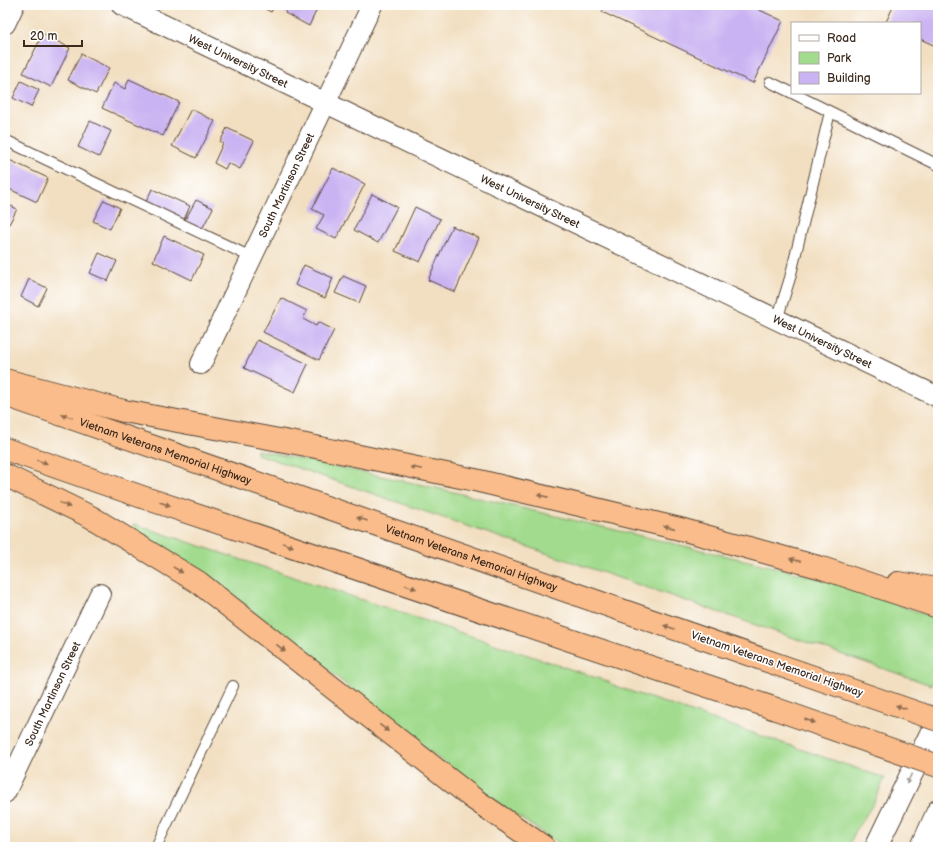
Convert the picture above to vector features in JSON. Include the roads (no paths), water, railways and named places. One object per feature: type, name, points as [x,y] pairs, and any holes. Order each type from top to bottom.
[{"type":"highway","points":[[5,380],[124,411],[306,445],[475,480],[684,530],[822,568],[938,608]]},
{"type":"highway","name":"Vietnam Veterans Memorial Highway","points":[[5,395],[938,719]]},
{"type":"highway","points":[[5,449],[773,708],[938,766]]},
{"type":"highway","points":[[5,475],[91,517],[198,582],[474,799],[544,847]]},
{"type":"highway","points":[[822,568],[938,589]]},
{"type":"street","points":[[5,24],[14,5]]},
{"type":"street","name":"West University Street","points":[[122,5],[938,397]]},
{"type":"street","name":"South Martinson Street","points":[[200,364],[372,5]]},
{"type":"street","name":"South Martinson Street","points":[[5,793],[100,594]]},
{"type":"street","points":[[876,847],[938,719]]},
{"type":"street","points":[[922,847],[938,811]]},
{"type":"lane","points":[[770,82],[791,92]]},
{"type":"lane","points":[[794,94],[938,165]]},
{"type":"lane","points":[[777,320],[790,278],[830,112]]},
{"type":"lane","points":[[5,140],[251,257]]},
{"type":"lane","points":[[156,847],[233,686]]}]
